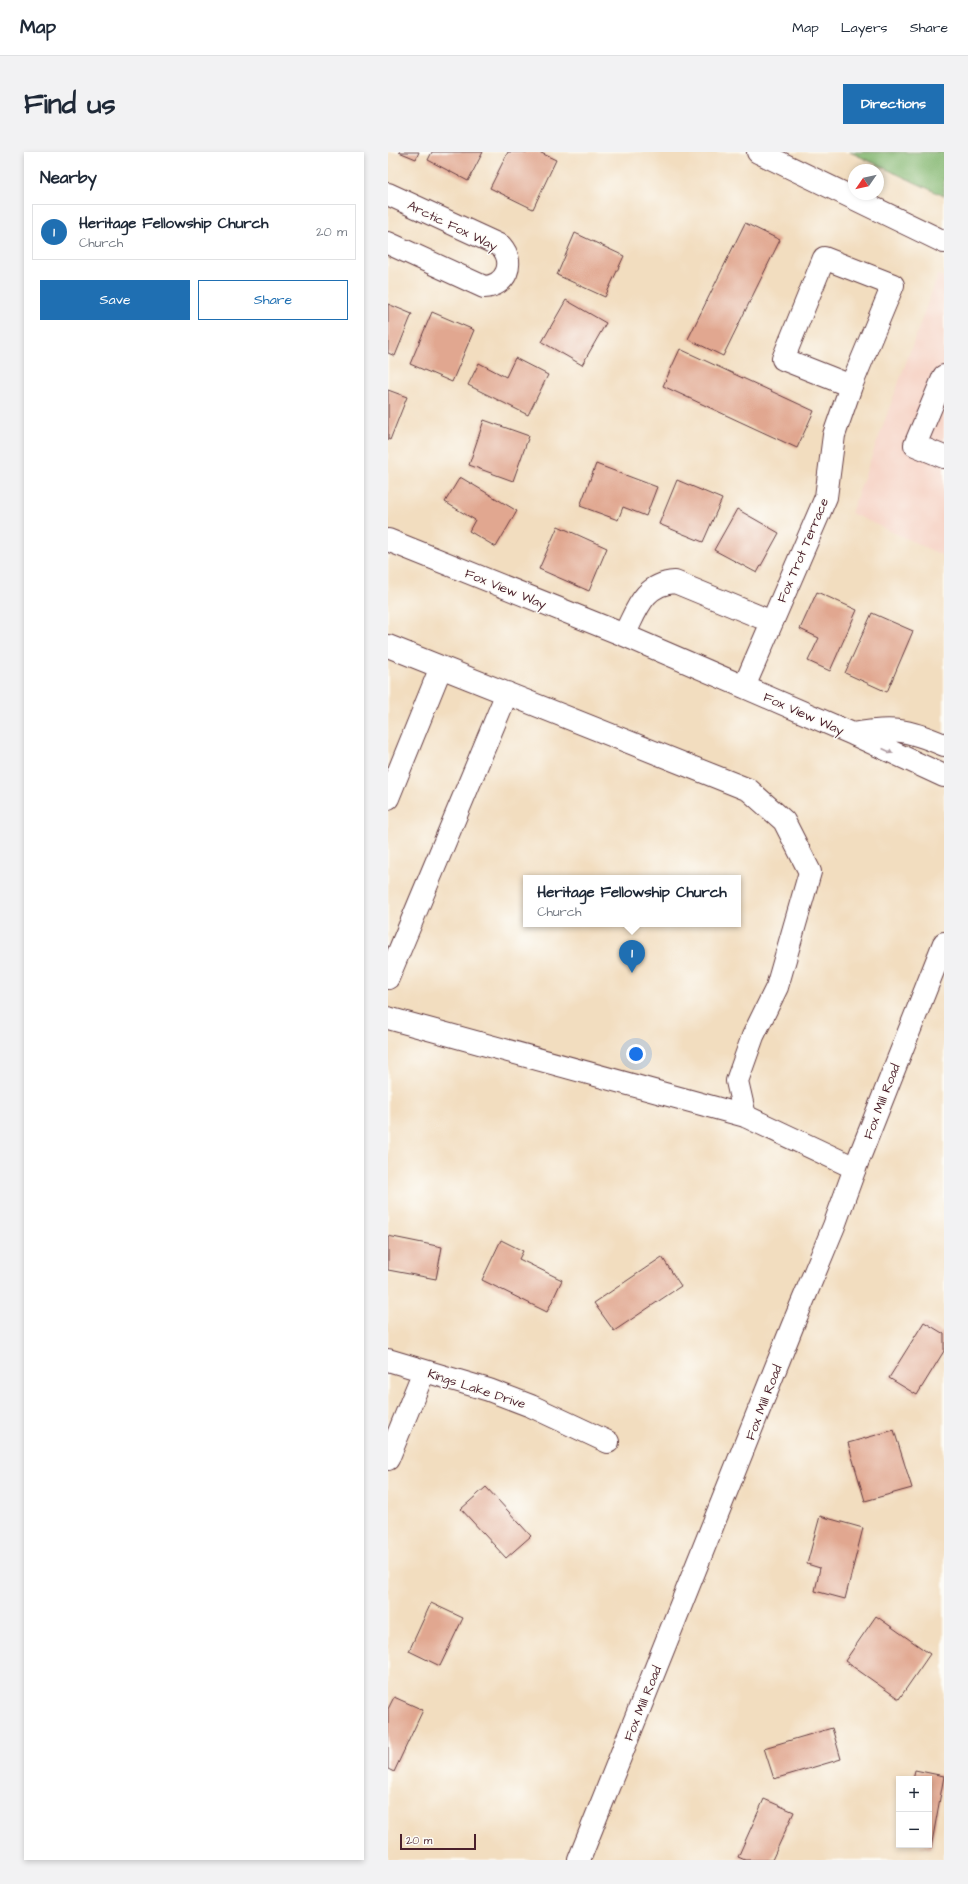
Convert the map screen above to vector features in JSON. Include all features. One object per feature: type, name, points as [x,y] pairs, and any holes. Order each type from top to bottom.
[{"type":"street","points":[[758,152],[944,242]]},
{"type":"street","name":"Arctic Fox Way","points":[[388,194],[501,246],[507,255],[509,264],[508,273],[492,287],[484,287],[388,243]]},
{"type":"street","name":"Fox Trot Terrace","points":[[744,687],[826,497],[834,436],[851,386],[892,285],[824,258],[783,359],[851,386]]},
{"type":"street","points":[[944,376],[915,445],[944,457]]},
{"type":"street","name":"Fox View Way","points":[[388,540],[624,635],[853,734],[944,776]]},
{"type":"street","points":[[624,635],[644,596],[653,588],[664,582],[675,582],[772,622]]},
{"type":"street","points":[[388,646],[749,790],[784,821],[810,872],[778,987],[753,1036],[737,1081],[746,1116]]},
{"type":"street","points":[[388,798],[441,667]]},
{"type":"street","points":[[388,978],[507,693]]},
{"type":"street","name":"Fox View Way","points":[[853,734],[879,729],[905,730],[944,745]]},
{"type":"street","name":"Fox Mill Road","points":[[579,1860],[792,1327],[834,1226],[855,1168],[944,943]]},
{"type":"street","points":[[388,1018],[746,1116],[855,1168]]},
{"type":"street","name":"Kings Lake Drive","points":[[388,1360],[489,1390],[531,1406],[608,1442]]},
{"type":"street","points":[[388,1459],[424,1371]]},
{"type":"shaded area","points":[[938,275],[944,277],[944,556],[851,513]]},
{"type":"green space","points":[[850,152],[944,152],[944,196],[884,168],[884,164],[876,164]]},
{"type":"building","points":[[399,152],[419,152],[416,159]]},
{"type":"building","points":[[432,152],[483,152],[468,181],[428,160]]},
{"type":"building","points":[[508,152],[539,152],[556,160],[533,209],[490,188]]},
{"type":"building","points":[[745,223],[780,240],[723,356],[688,339]]},
{"type":"building","points":[[575,233],[624,256],[605,297],[557,275]]},
{"type":"building","points":[[566,300],[606,323],[582,365],[542,342]]},
{"type":"building","points":[[388,304],[412,314],[395,356],[388,353]]},
{"type":"building","points":[[432,312],[474,330],[452,382],[410,364]]},
{"type":"building","points":[[680,349],[814,411],[797,448],[663,386]]},
{"type":"building","points":[[515,358],[548,375],[528,415],[468,385],[479,363],[506,377]]},
{"type":"building","points":[[388,390],[407,397],[390,440],[388,439]]},
{"type":"building","points":[[484,420],[529,436],[513,481],[469,465]]},
{"type":"building","points":[[596,464],[657,487],[646,516],[623,507],[618,520],[580,506]]},
{"type":"building","points":[[460,477],[517,511],[496,547],[469,531],[475,520],[445,502]]},
{"type":"building","points":[[677,480],[722,499],[703,542],[659,524]]},
{"type":"building","points":[[737,509],[779,533],[757,573],[714,550]]},
{"type":"building","points":[[558,526],[607,548],[589,591],[539,569]]},
{"type":"building","points":[[817,592],[857,610],[830,671],[808,661],[819,638],[800,629]]},
{"type":"building","points":[[872,613],[913,631],[887,692],[845,673]]},
{"type":"building","points":[[388,1236],[442,1247],[436,1279],[388,1270]]},
{"type":"building","points":[[501,1240],[523,1251],[519,1259],[562,1280],[547,1312],[482,1280]]},
{"type":"building","points":[[662,1257],[681,1286],[614,1331],[594,1303]]},
{"type":"building","points":[[924,1322],[944,1334],[944,1351],[917,1395],[889,1378]]},
{"type":"building","points":[[894,1430],[912,1488],[865,1501],[848,1443]]},
{"type":"building","points":[[486,1487],[531,1536],[506,1558],[461,1509]]},
{"type":"building","points":[[820,1516],[863,1528],[845,1599],[815,1591],[820,1568],[807,1564]]},
{"type":"building","points":[[431,1603],[463,1618],[440,1666],[409,1651]]},
{"type":"building","points":[[876,1616],[930,1654],[899,1699],[845,1661]]},
{"type":"building","points":[[394,1697],[423,1710],[394,1772],[388,1769],[388,1709]]},
{"type":"building","points":[[832,1728],[841,1759],[774,1779],[764,1748]]},
{"type":"building","points":[[915,1770],[944,1776],[932,1842],[932,1776],[914,1776]]},
{"type":"building","points":[[764,1799],[794,1812],[772,1860],[745,1860],[738,1857]]},
{"type":"place","name":"Heritage Fellowship Church","points":[[632,973]]}]
